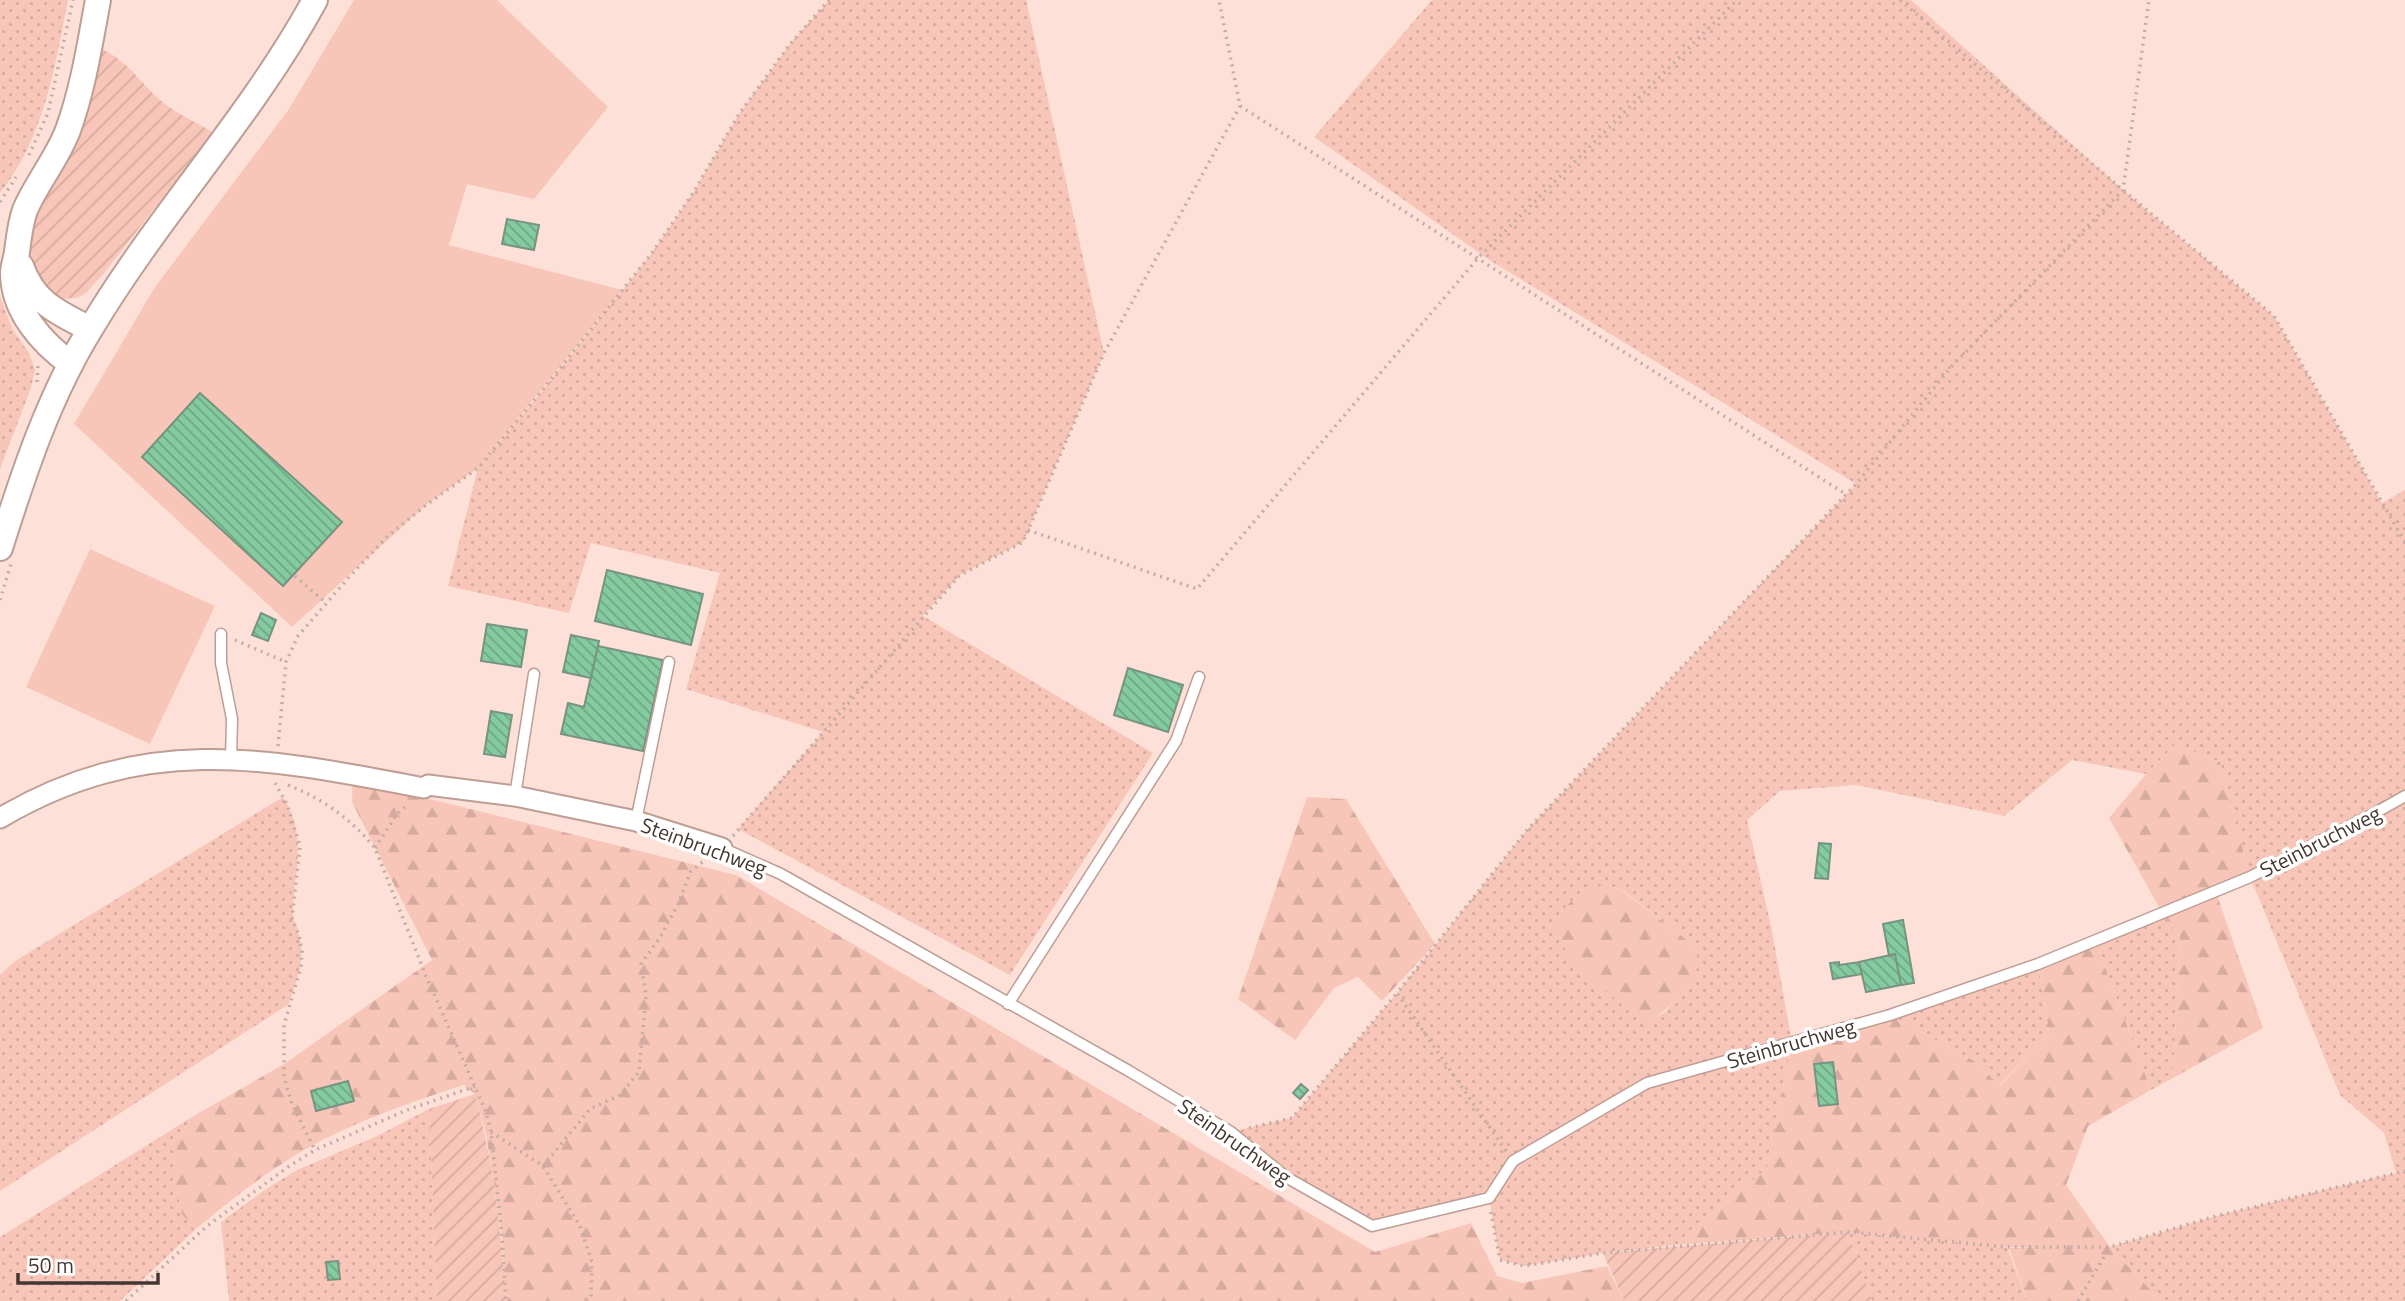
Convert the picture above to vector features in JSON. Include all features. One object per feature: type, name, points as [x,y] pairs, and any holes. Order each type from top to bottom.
[{"type":"street","points":[[71,364],[48,346],[31,326],[21,306],[13,273],[20,226],[26,210],[60,148],[73,116],[98,0]]},
{"type":"street","points":[[7,553],[30,457],[71,364],[126,273],[271,71],[315,0]]},
{"type":"street","points":[[16,253],[36,295],[51,308],[90,330]]},
{"type":"street","name":"Steinbruchweg","points":[[0,818],[53,792],[101,774],[167,760],[231,759],[276,762],[424,788],[428,785],[515,796],[636,821],[722,848]]},
{"type":"lane","points":[[220,634],[221,663],[232,719],[231,759]]},
{"type":"lane","points":[[636,821],[669,662]]},
{"type":"lane","points":[[515,796],[534,674]]},
{"type":"lane","points":[[1008,1004],[1176,741],[1199,677]]},
{"type":"lane","name":"Steinbruchweg","points":[[722,848],[781,874],[1129,1071],[1231,1132],[1286,1177],[1372,1226],[1489,1198],[1513,1161],[1647,1083],[1890,1016],[2038,964],[2250,877],[2405,796]]},
{"type":"path","points":[[24,163],[48,113],[73,0]]},
{"type":"path","points":[[276,762],[286,662],[298,636],[387,537],[478,468],[652,253],[693,193],[739,114],[790,44],[829,0]]},
{"type":"path","points":[[543,1166],[590,1109],[620,1095],[639,1072],[646,995],[641,964],[672,915],[691,871],[722,848],[960,575],[1023,542],[1104,353],[1240,106],[1219,0]]},
{"type":"path","points":[[1028,530],[1197,589],[1478,258],[1737,0]]},
{"type":"path","points":[[1900,0],[2274,316],[2405,542]]},
{"type":"path","points":[[1231,1132],[1292,1118],[1397,993],[1528,829],[1847,495],[1951,367],[2123,190],[2149,0]]},
{"type":"path","points":[[1240,106],[1847,495]]},
{"type":"path","points":[[0,202],[19,172]]},
{"type":"path","points":[[36,389],[38,364]]},
{"type":"path","points":[[0,600],[7,553]]},
{"type":"path","points":[[295,576],[326,603]]},
{"type":"path","points":[[220,634],[286,662]]},
{"type":"path","points":[[315,1150],[292,1104],[284,1077],[284,1025],[301,967],[299,935],[292,918],[300,846],[287,804],[273,778],[307,792],[334,808],[355,825],[375,848],[450,1033],[486,1112],[491,1132],[506,1301]]},
{"type":"path","points":[[375,848],[397,814],[428,785]]},
{"type":"path","points":[[1397,993],[1513,1161]]},
{"type":"path","points":[[126,1301],[207,1226],[315,1150],[407,1110],[476,1086]]},
{"type":"path","points":[[491,1132],[543,1166],[580,1226],[592,1262],[592,1301]]},
{"type":"path","points":[[1489,1198],[1500,1260],[1524,1266],[1603,1252],[1848,1232],[2007,1247],[2110,1247],[2232,1212],[2405,1171]]},
{"type":"path","points":[[2078,1301],[2110,1247]]},
{"type":"green space","points":[[0,0],[68,0],[46,101],[27,149],[0,193]]},
{"type":"green space","points":[[354,0],[497,0],[608,107],[534,199],[467,184],[449,245],[622,290],[478,468],[426,505],[292,627],[74,424],[155,287],[289,109]]},
{"type":"green space","points":[[829,0],[1026,0],[1104,353],[1023,542],[960,575],[923,616],[1153,753],[1010,975],[738,829],[823,732],[686,689],[720,573],[591,543],[569,613],[448,586],[478,468],[652,253],[693,193],[739,114],[790,44]]},
{"type":"green space","points":[[1432,0],[1911,0],[2123,190],[2274,316],[2382,503],[2405,490],[2405,1301],[2161,1301],[2110,1247],[2220,1215],[2396,1173],[2384,1133],[2340,1095],[2250,877],[2220,762],[2175,745],[2146,774],[2072,760],[2004,816],[1856,785],[1780,791],[1747,820],[1772,931],[1792,1043],[1767,1168],[1676,1245],[1524,1266],[1500,1260],[1489,1198],[1372,1226],[1286,1177],[1231,1132],[1292,1118],[1397,993],[1528,829],[1856,484],[1491,261],[1314,137]],"holes":[[[1608,885],[1625,892],[1695,946],[1687,986],[1665,1012],[1650,1021]]]},
{"type":"green space","points":[[98,47],[119,59],[165,104],[213,133],[86,293],[77,298],[60,299],[43,292],[27,261],[27,238]]},
{"type":"green space","points":[[0,296],[12,328],[29,353],[35,370],[31,388],[0,469]]},
{"type":"green space","points":[[90,549],[215,606],[150,744],[26,687]]},
{"type":"green space","points":[[2175,745],[2220,762],[2250,877],[2216,892],[2263,1028],[2173,1078],[2180,937],[2163,914],[2109,818]]},
{"type":"green space","points":[[353,774],[406,793],[736,875],[1375,1252],[1471,1223],[1497,1276],[1522,1283],[1607,1266],[1624,1301],[506,1301],[502,1236],[486,1134],[475,1094],[464,1085],[382,1113],[304,1150],[275,1168],[195,1230],[182,1214],[174,1178],[178,1140],[192,1117],[284,1064],[432,960],[352,802]]},
{"type":"green space","points":[[283,797],[296,827],[298,841],[293,914],[301,944],[299,970],[289,1004],[0,1191],[0,975],[15,961]]},
{"type":"green space","points":[[1307,797],[1346,799],[1435,944],[1382,1001],[1358,977],[1334,988],[1295,1040],[1238,999]]},
{"type":"green space","points":[[1608,885],[1624,892],[1695,946],[1698,961],[1692,979],[1672,1004],[1650,1021],[1634,1015],[1571,961],[1555,928],[1561,911],[1585,888]]},
{"type":"green space","points":[[2163,914],[2180,937],[2173,1078],[2151,1090],[2095,940]]},
{"type":"green space","points":[[2095,940],[2151,1090],[2088,1126],[2066,1185],[2110,1247],[2161,1301],[2027,1301],[2009,1248],[2041,1247],[2007,1247],[1848,1232],[1676,1245],[1767,1168],[1792,1043],[1890,1015],[1974,1061],[2000,1086],[2049,1032],[2038,964]]},
{"type":"green space","points":[[2038,964],[2049,1032],[1999,1086],[1974,1061],[1890,1015]]},
{"type":"green space","points":[[475,1094],[496,1197],[506,1301],[437,1301],[429,1109]]},
{"type":"green space","points":[[429,1109],[437,1301],[229,1301],[221,1222],[297,1170],[377,1136]]},
{"type":"green space","points":[[192,1117],[178,1140],[182,1214],[195,1230],[120,1301],[0,1301],[0,1237]]},
{"type":"green space","points":[[1848,1232],[2007,1247],[2027,1301],[1872,1301]]},
{"type":"green space","points":[[1848,1232],[1872,1301],[1624,1301],[1603,1253]]},
{"type":"building","points":[[507,219],[539,225],[534,250],[502,244]]},
{"type":"building","points":[[200,393],[342,522],[283,586],[142,457]]},
{"type":"building","points":[[607,570],[703,594],[691,645],[595,621]]},
{"type":"building","points":[[261,613],[276,620],[268,641],[252,635]]},
{"type":"building","points":[[487,624],[527,630],[521,667],[481,661]]},
{"type":"building","points":[[571,635],[599,641],[591,678],[563,672]]},
{"type":"building","points":[[598,646],[663,660],[643,751],[561,734],[568,703],[584,707]]},
{"type":"building","points":[[1128,668],[1183,685],[1168,732],[1114,715]]},
{"type":"building","points":[[491,711],[512,715],[505,757],[484,754]]},
{"type":"building","points":[[1819,843],[1831,844],[1828,879],[1815,878]]},
{"type":"building","points":[[1903,920],[1914,983],[1901,985],[1895,954],[1889,956],[1883,924]]},
{"type":"building","points":[[1895,954],[1901,985],[1866,992],[1859,962]]},
{"type":"building","points":[[1839,962],[1839,965],[1859,962],[1862,974],[1833,979],[1830,963]]},
{"type":"building","points":[[1833,1062],[1838,1104],[1819,1106],[1814,1064]]},
{"type":"building","points":[[348,1081],[354,1101],[316,1111],[311,1091]]},
{"type":"building","points":[[1301,1084],[1308,1090],[1300,1099],[1293,1093]]},
{"type":"building","points":[[338,1261],[340,1279],[328,1280],[326,1262]]}]
